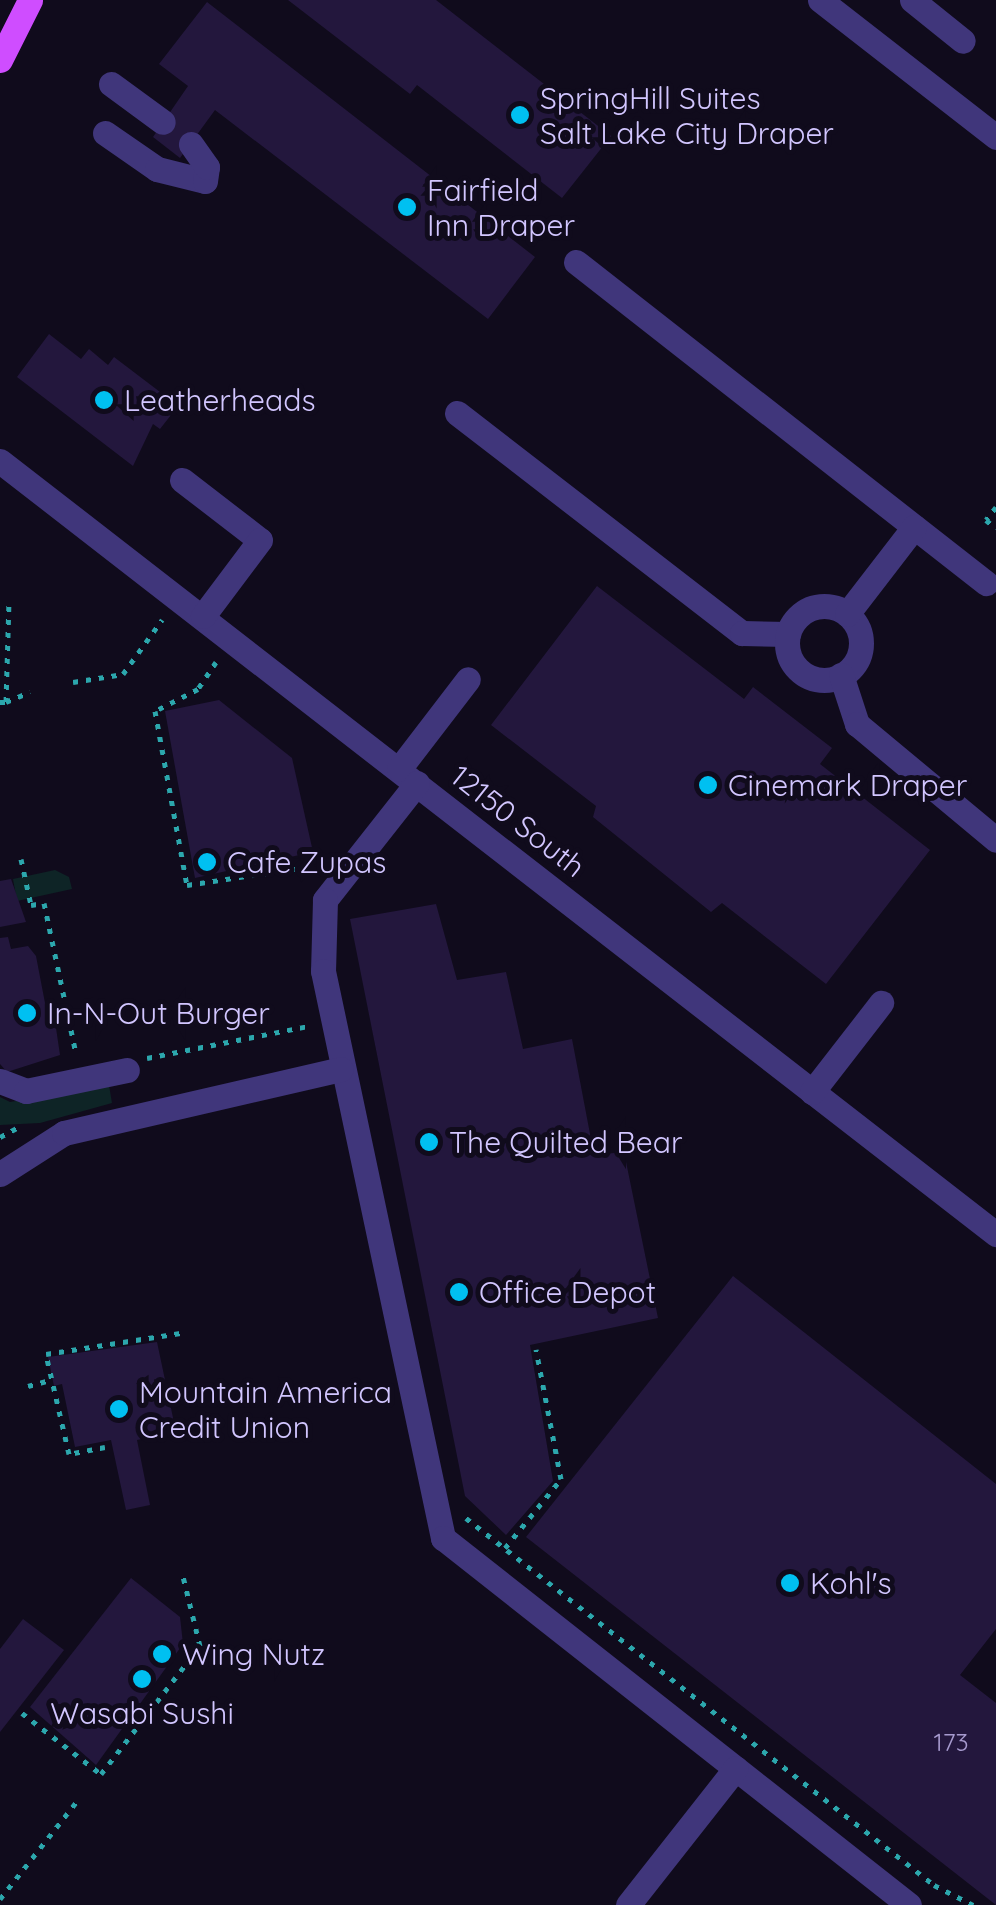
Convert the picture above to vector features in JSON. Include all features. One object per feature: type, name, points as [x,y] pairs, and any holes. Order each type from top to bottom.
[{"type":"main road","points":[[0,60],[30,0]]},
{"type":"street","points":[[820,0],[996,137]]},
{"type":"street","points":[[912,0],[963,41]]},
{"type":"street","points":[[112,84],[163,122]]},
{"type":"street","points":[[105,134],[157,170],[205,181],[206,167],[190,144]]},
{"type":"street","points":[[576,262],[986,583]]},
{"type":"street","points":[[457,414],[742,632],[788,634],[812,608],[847,614]]},
{"type":"street","name":"12150 South","points":[[0,460],[996,1234]]},
{"type":"street","points":[[182,480],[260,540],[203,616]]},
{"type":"street","points":[[847,614],[914,527]]},
{"type":"street","points":[[788,634],[797,668],[818,679],[841,676],[861,647],[847,614]]},
{"type":"street","points":[[841,676],[857,724],[996,840]]},
{"type":"street","points":[[468,679],[325,900],[323,970],[341,1070],[443,1538],[909,1905]]},
{"type":"street","points":[[812,1092],[882,1003]]},
{"type":"street","points":[[0,1081],[26,1091],[136,1064]]},
{"type":"street","points":[[0,1174],[64,1133],[341,1070]]},
{"type":"street","points":[[628,1905],[736,1768]]},
{"type":"path","points":[[996,507],[986,520],[996,528]]},
{"type":"path","points":[[9,600],[3,702],[30,692]]},
{"type":"path","points":[[73,682],[123,674],[162,620]]},
{"type":"path","points":[[216,662],[198,689],[156,711],[187,885],[312,866]]},
{"type":"path","points":[[21,858],[32,905],[44,903],[79,1065]]},
{"type":"path","points":[[136,1064],[315,1025]]},
{"type":"path","points":[[105,1447],[70,1454],[46,1354],[180,1333]]},
{"type":"path","points":[[505,1548],[561,1478],[536,1349]]},
{"type":"path","points":[[28,1386],[50,1380]]},
{"type":"path","points":[[463,1516],[934,1886],[973,1905]]},
{"type":"path","points":[[22,1713],[101,1774],[200,1646],[182,1572]]},
{"type":"path","points":[[0,1899],[77,1801]]},
{"type":"green space","points":[[55,870],[69,877],[72,889],[17,901],[13,879]]},
{"type":"green space","points":[[109,1085],[112,1103],[40,1123],[0,1125],[0,1097],[10,1102]]},
{"type":"building","name":"SpringHill Suites Salt Lake City Draper","points":[[288,0],[436,0],[611,136],[562,198],[417,85],[410,94]]},
{"type":"building","name":"Fairfield Inn Draper","points":[[207,2],[535,257],[488,319],[215,110],[180,158],[153,137],[188,86],[159,64]]},
{"type":"building","name":"Leatherheads","points":[[49,334],[81,359],[89,349],[108,365],[114,357],[164,395],[157,405],[171,415],[160,429],[153,424],[133,466],[17,377]]},
{"type":"building","name":"Cinemark Draper","points":[[597,586],[744,699],[753,687],[832,748],[820,764],[930,850],[826,984],[722,903],[711,912],[593,817],[596,806],[491,725]]},
{"type":"building","points":[[219,700],[292,758],[313,852],[195,878],[165,711]]},
{"type":"building","points":[[11,879],[26,922],[0,927],[0,881]]},
{"type":"building","points":[[436,904],[457,980],[506,972],[523,1049],[572,1039],[594,1155],[624,1152],[658,1318],[530,1345],[553,1481],[506,1535],[465,1496],[350,919]]},
{"type":"building","name":"In-N-Out Burger","points":[[8,937],[11,949],[28,946],[36,956],[45,1003],[52,1001],[60,1055],[7,1072],[0,1064],[0,938]]},
{"type":"building","name":"Kohl's","points":[[733,1276],[996,1484],[996,1629],[960,1675],[996,1703],[996,1905],[526,1537]]},
{"type":"building","name":"Mountain America Credit Union","points":[[157,1342],[176,1432],[137,1440],[150,1505],[126,1510],[111,1440],[75,1447],[62,1384],[54,1386],[48,1357]]},
{"type":"building","points":[[131,1578],[180,1617],[183,1644],[96,1765],[30,1707]]},
{"type":"building","points":[[23,1619],[64,1650],[0,1732],[0,1649]]},
{"type":"place","name":"SpringHill Suites Salt Lake City Draper","points":[[520,115]]},
{"type":"place","name":"Fairfield Inn Draper","points":[[407,207]]},
{"type":"place","name":"Leatherheads","points":[[104,400]]},
{"type":"place","name":"Cinemark Draper","points":[[708,785]]},
{"type":"place","name":"Cafe Zupas","points":[[207,862]]},
{"type":"place","name":"In-N-Out Burger","points":[[27,1013]]},
{"type":"place","name":"The Quilted Bear","points":[[429,1142]]},
{"type":"place","name":"Office Depot","points":[[459,1292]]},
{"type":"place","name":"Mountain America Credit Union","points":[[119,1409]]},
{"type":"place","name":"Kohl's","points":[[790,1583]]},
{"type":"place","name":"Wing Nutz","points":[[162,1654]]},
{"type":"place","name":"Wasabi Sushi","points":[[142,1679]]}]
